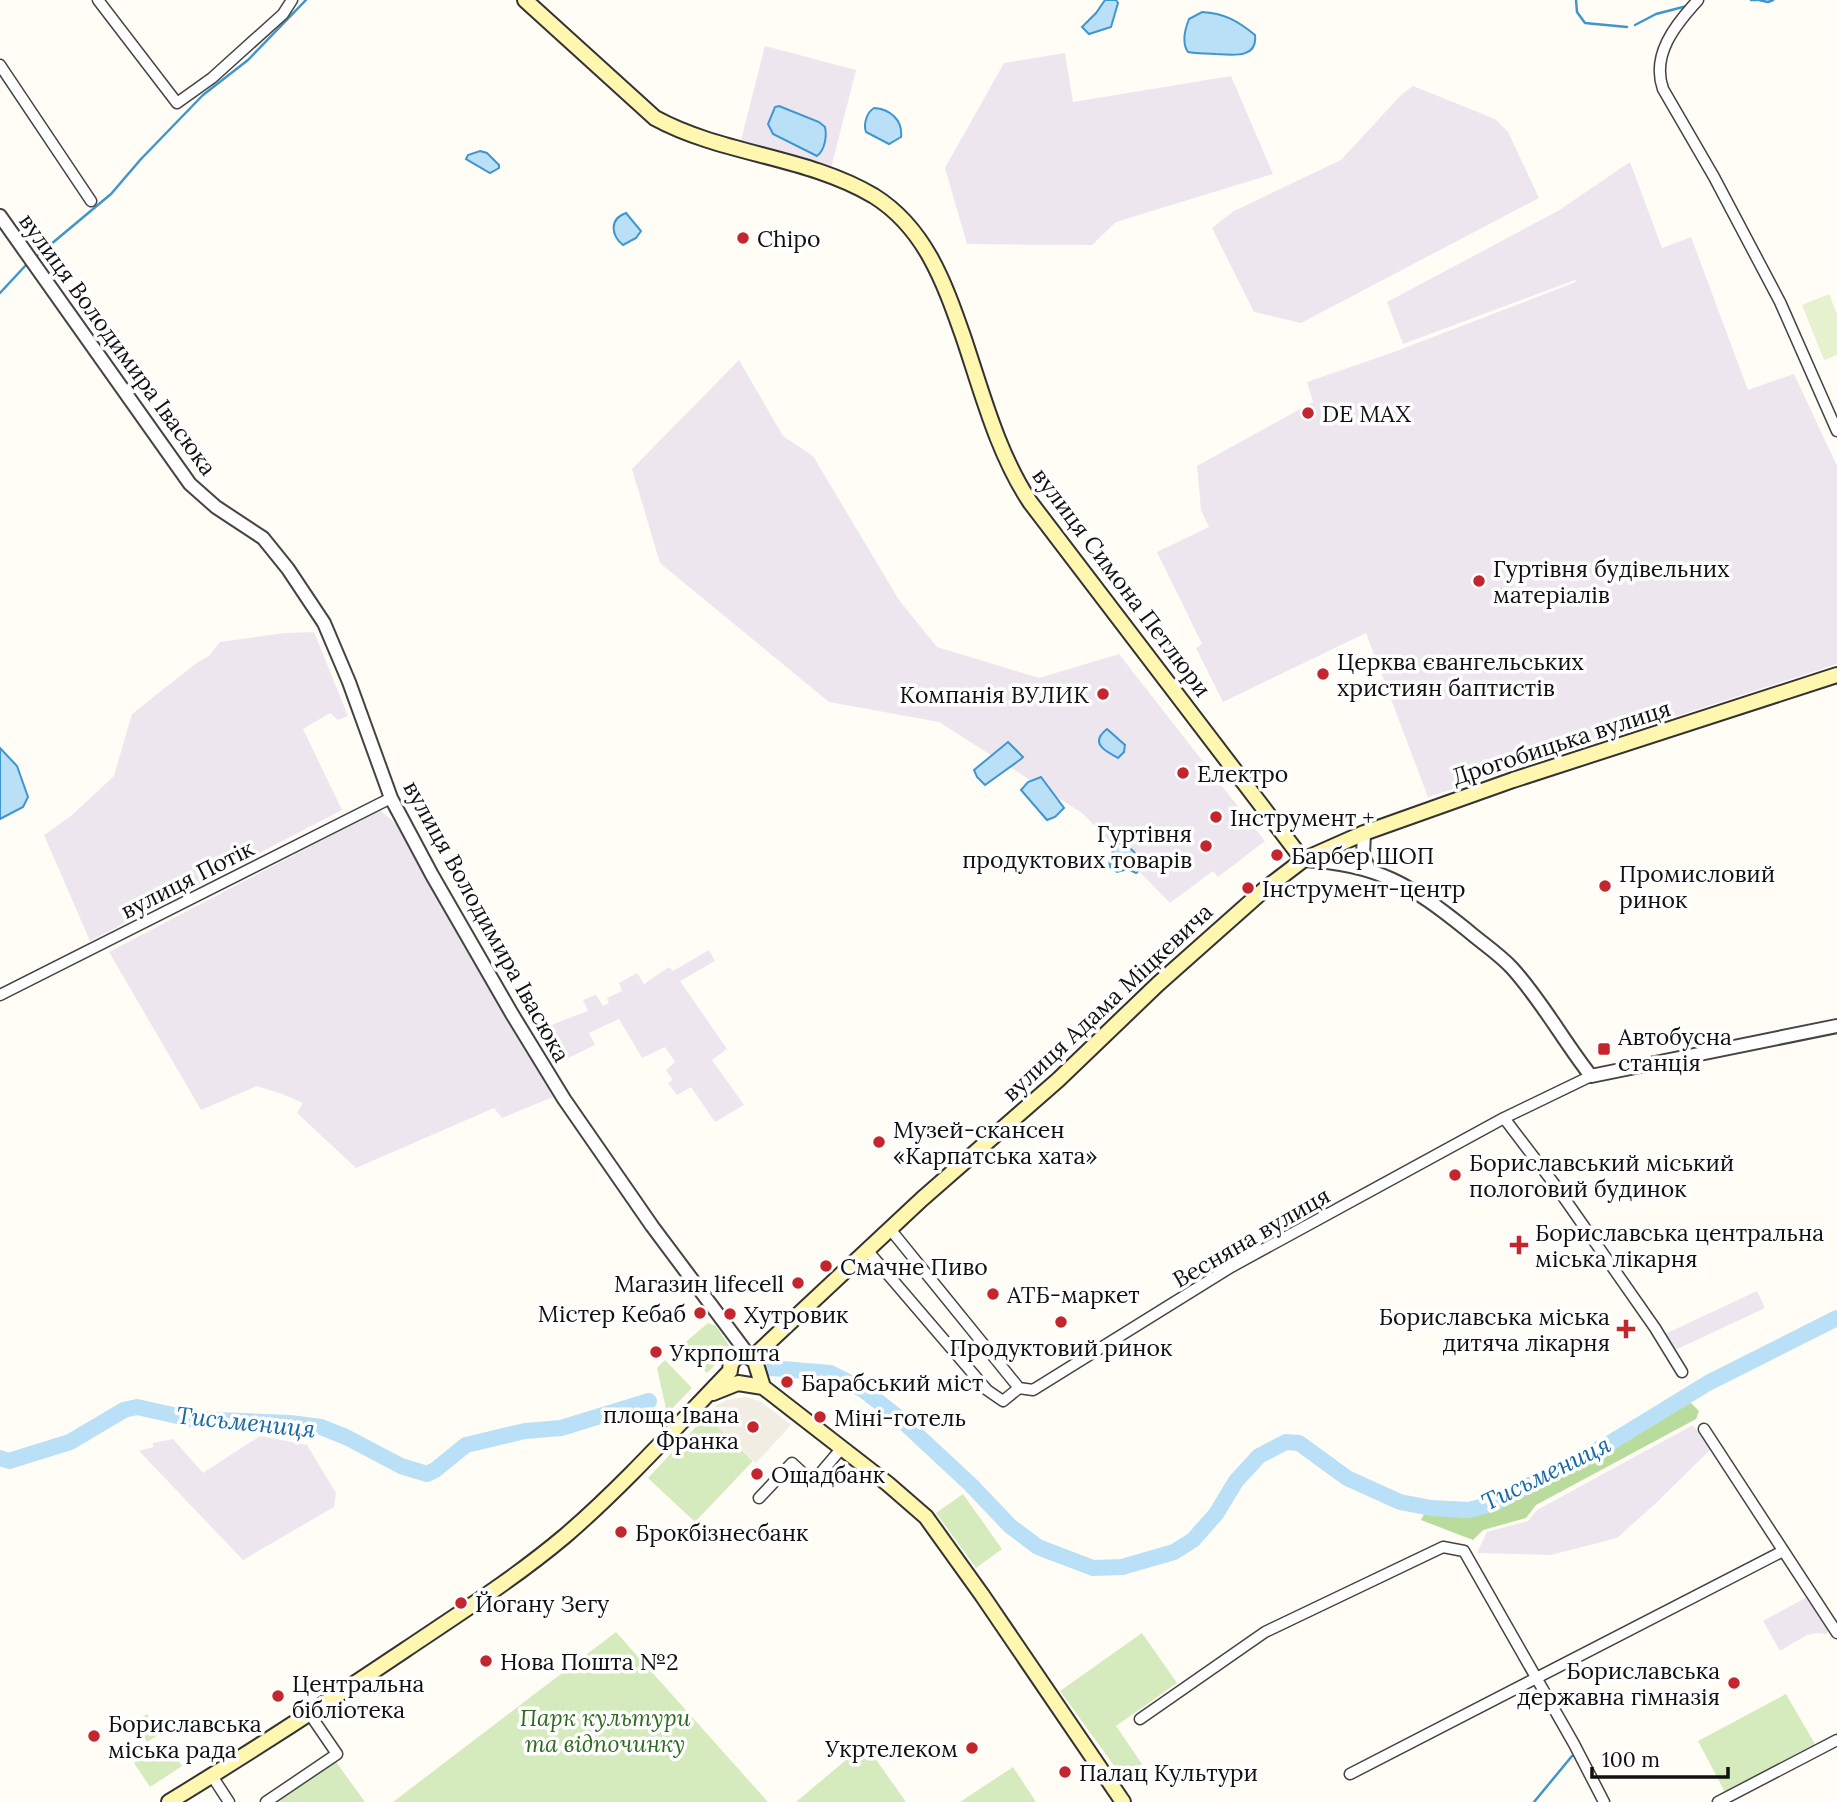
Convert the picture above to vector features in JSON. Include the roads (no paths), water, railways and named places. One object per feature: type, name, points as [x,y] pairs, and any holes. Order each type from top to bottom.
[{"type":"main road","name":"вулиця Симона Петлюри","points":[[525,0],[655,118],[673,128],[856,187],[888,206],[910,228],[928,251],[943,280],[1001,448],[1015,479],[1037,512],[1303,860]]},
{"type":"main road","name":"Дрогобицька вулиця","points":[[1303,860],[1364,833],[1513,780],[1837,675]]},
{"type":"main road","name":"вулиця Адама Міцкевича","points":[[747,1361],[1058,1080],[1168,975],[1265,889],[1303,860]]},
{"type":"main road","points":[[747,1361],[733,1378],[763,1387]]},
{"type":"main road","points":[[747,1361],[763,1387],[888,1484],[926,1517],[1123,1802]]},
{"type":"main road","points":[[169,1802],[483,1598],[530,1563],[587,1515],[699,1404],[747,1361]]},
{"type":"main road","points":[[699,1404],[720,1389],[743,1383]]},
{"type":"street","points":[[98,0],[177,103],[212,78],[283,13],[292,0]]},
{"type":"street","points":[[1698,0],[1684,15],[1663,50],[1658,68],[1659,77],[1663,89],[1714,177],[1780,302],[1837,431]]},
{"type":"street","points":[[0,65],[91,201]]},
{"type":"street","name":"вулиця Володимира Івасюка","points":[[0,216],[190,484],[216,508],[263,538],[288,569],[324,623],[349,682],[391,798],[432,875],[564,1099],[652,1226],[736,1339],[747,1361]]},
{"type":"street","name":"вулиця Потік","points":[[0,995],[391,798]]},
{"type":"street","points":[[1364,833],[1363,855],[1369,870]]},
{"type":"street","points":[[1303,860],[1328,861],[1369,870],[1406,885],[1438,908],[1511,968],[1591,1076],[1837,1027]]},
{"type":"street","name":"Весняна вулиця","points":[[867,1250],[986,1390],[1003,1401],[1019,1388],[1033,1390],[1231,1268],[1504,1118],[1591,1076]]},
{"type":"street","points":[[1504,1118],[1555,1185],[1682,1372]]},
{"type":"street","points":[[890,1229],[1019,1388]]},
{"type":"street","points":[[1704,1429],[1837,1633]]},
{"type":"street","points":[[760,1498],[792,1463],[807,1477],[818,1476],[842,1449]]},
{"type":"street","points":[[1140,1719],[1265,1632],[1443,1548],[1464,1550],[1604,1802]]},
{"type":"street","points":[[1350,1774],[1783,1550]]},
{"type":"street","points":[[266,1802],[337,1754],[309,1713]]},
{"type":"street","points":[[1718,1802],[1837,1740]]},
{"type":"street","points":[[212,1776],[229,1802]]},
{"type":"water","points":[[1105,0],[1116,0],[1118,3],[1111,27],[1089,34],[1082,27]]},
{"type":"water","points":[[1202,12],[1224,16],[1243,26],[1255,35],[1252,48],[1236,55],[1188,52],[1184,40],[1189,19]]},
{"type":"water","points":[[779,106],[825,127],[825,143],[817,156],[773,134],[768,124],[775,107]]},
{"type":"water","points":[[874,108],[890,113],[898,121],[901,137],[889,144],[866,132],[866,118]]},
{"type":"water","points":[[480,151],[487,153],[499,168],[490,173],[466,159],[468,155]]},
{"type":"water","points":[[626,213],[641,231],[636,238],[623,245],[616,237],[614,223]]},
{"type":"water","points":[[1107,729],[1125,745],[1124,752],[1118,758],[1104,749],[1099,742]]},
{"type":"water","points":[[1008,742],[1023,757],[985,785],[974,770]]},
{"type":"water","points":[[0,748],[17,766],[28,797],[23,807],[0,819]]},
{"type":"water","points":[[1041,777],[1064,808],[1055,817],[1047,820],[1021,790],[1028,782]]},
{"type":"water","points":[[1118,843],[1130,849],[1140,859],[1143,867],[1136,873],[1128,869],[1117,872],[1110,867],[1109,858]]},
{"type":"waterway","points":[[38,255],[111,194],[203,95],[248,60],[306,0]]},
{"type":"waterway","points":[[1576,0],[1577,12],[1585,23],[1627,27]]},
{"type":"waterway","points":[[1751,0],[1757,0]]},
{"type":"waterway","points":[[1759,0],[1773,0]]},
{"type":"waterway","points":[[1635,25],[1656,14],[1687,6]]},
{"type":"waterway","points":[[0,293],[26,265]]},
{"type":"waterway","name":"Тисьмениця","points":[[771,1368],[830,1373],[862,1389],[898,1417],[971,1485],[1010,1526],[1038,1547],[1093,1568],[1122,1567],[1174,1552],[1193,1540],[1216,1514],[1236,1481],[1259,1456],[1286,1442],[1299,1443],[1347,1478],[1400,1502],[1431,1508],[1469,1510],[1495,1503],[1610,1443],[1708,1383],[1837,1318]]},
{"type":"waterway","name":"Тисьмениця","points":[[0,1458],[9,1461],[70,1442],[124,1410],[137,1407],[191,1419],[321,1427],[401,1466],[427,1474],[466,1445],[525,1431],[561,1428],[649,1401]]},
{"type":"waterway","points":[[1534,1802],[1572,1756]]},
{"type":"place","name":"Chipo","points":[[743,238]]},
{"type":"place","name":"DE MAX","points":[[1308,413]]},
{"type":"place","name":"Гуртівня будівельних матеріалів","points":[[1479,581]]},
{"type":"place","name":"Церква євангельських християн баптистів","points":[[1323,674]]},
{"type":"place","name":"Компанія ВУЛИК","points":[[1103,694]]},
{"type":"place","name":"Електро","points":[[1183,773]]},
{"type":"place","name":"Інструмент +","points":[[1216,817]]},
{"type":"place","name":"Гуртівня продуктових товарів","points":[[1206,846]]},
{"type":"place","name":"Барбер ШОП","points":[[1277,855]]},
{"type":"place","name":"Промисловий ринок","points":[[1605,886]]},
{"type":"place","name":"Інструмент-центр","points":[[1248,888]]},
{"type":"place","name":"Автобусна станція","points":[[1604,1049]]},
{"type":"place","name":"Музей-скансен «Карпатська хата»","points":[[879,1142]]},
{"type":"place","name":"Бориславський міський пологовий будинок","points":[[1455,1175]]},
{"type":"place","name":"Бориславська центральна міська лікарня","points":[[1519,1245]]},
{"type":"place","name":"Смачне Пиво","points":[[826,1266]]},
{"type":"place","name":"Магазин lifecell","points":[[798,1283]]},
{"type":"place","name":"АТБ-маркет","points":[[993,1294]]},
{"type":"place","name":"Містер Кебаб","points":[[700,1313]]},
{"type":"place","name":"Хутровик","points":[[730,1314]]},
{"type":"place","name":"Продуктовий ринок","points":[[1061,1322]]},
{"type":"place","name":"Бориславська міська дитяча лікарня","points":[[1626,1329]]},
{"type":"place","name":"Укрпошта","points":[[656,1352]]},
{"type":"place","name":"Барабський міст","points":[[787,1382]]},
{"type":"place","name":"Міні-готель","points":[[820,1417]]},
{"type":"place","name":"площа Івана Франка","points":[[753,1427]]},
{"type":"place","name":"Ощадбанк","points":[[757,1474]]},
{"type":"place","name":"Брокбізнесбанк","points":[[621,1532]]},
{"type":"place","name":"Йогану Зегу","points":[[461,1603]]},
{"type":"place","name":"Нова Пошта №2","points":[[486,1661]]},
{"type":"place","name":"Бориславська державна гімназія","points":[[1734,1683]]},
{"type":"place","name":"Центральна бібліотека","points":[[278,1696]]},
{"type":"place","name":"Бориславська міська рада","points":[[94,1736]]},
{"type":"place","name":"Укртелеком","points":[[972,1748]]},
{"type":"place","name":"Палац Культури","points":[[1065,1772]]},
{"type":"park label","name":"Парк культури та відпочинку","points":[[605,1730]]}]
